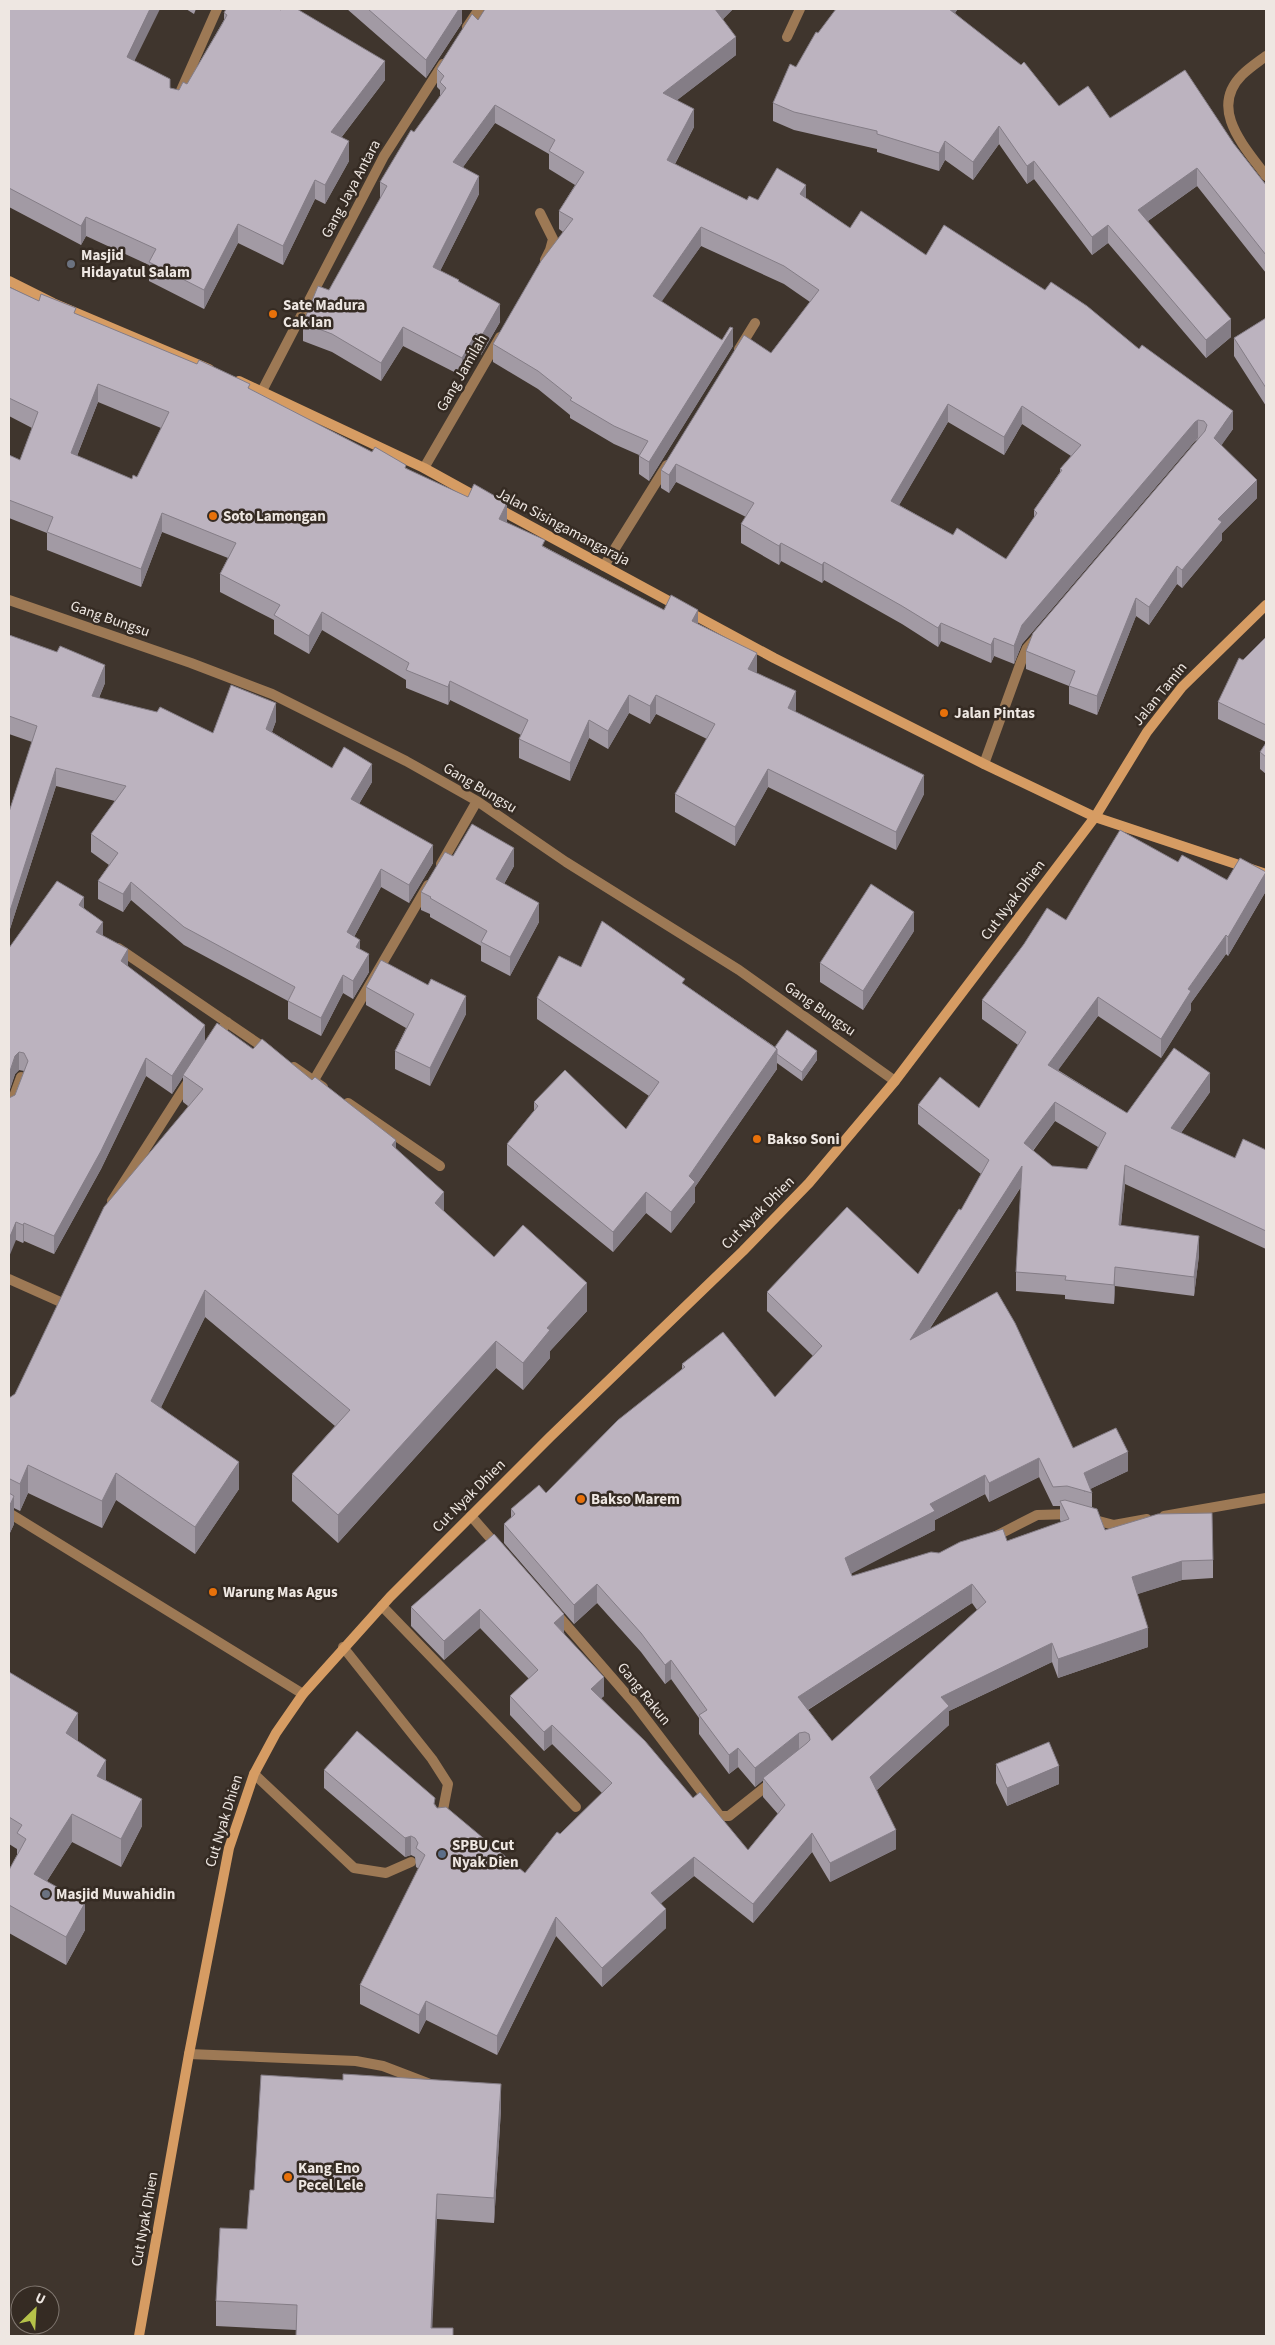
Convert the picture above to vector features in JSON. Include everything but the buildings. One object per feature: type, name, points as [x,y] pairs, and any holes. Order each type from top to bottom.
[{"type":"main road","name":"Jalan Sisingamangaraja","points":[[9,281],[53,303],[262,391],[424,468],[774,658],[984,764],[1095,817],[1266,874]]},
{"type":"main road","name":"Jalan Tamin","points":[[1095,817],[1148,732],[1182,687],[1266,605]]},
{"type":"main road","name":"Cut Nyak Dhien","points":[[139,2336],[189,2054],[229,1848],[254,1774],[276,1733],[303,1694],[343,1647],[382,1606],[796,1196],[895,1081],[1095,817]]},
{"type":"street","points":[[176,103],[218,9]]},
{"type":"street","points":[[463,33],[479,9]]},
{"type":"street","points":[[787,37],[800,9]]},
{"type":"street","points":[[1266,56],[1242,75],[1233,86],[1228,111],[1235,133],[1266,176]]},
{"type":"street","name":"Gang Jaya Antara","points":[[262,391],[384,156],[447,58]]},
{"type":"street","points":[[540,213],[553,239],[550,250],[541,266]]},
{"type":"street","points":[[734,356],[755,323]]},
{"type":"street","name":"Gang Jamilah","points":[[424,468],[507,325]]},
{"type":"street","points":[[604,566],[672,457]]},
{"type":"street","name":"Gang Bungsu","points":[[9,600],[191,663],[272,694],[321,717],[478,801],[566,862],[739,970],[895,1081]]},
{"type":"street","points":[[984,764],[1021,662],[1028,648],[1047,625]]},
{"type":"street","points":[[314,1080],[478,801]]},
{"type":"street","points":[[113,944],[440,1166]]},
{"type":"street","points":[[211,1047],[227,1022]]},
{"type":"street","points":[[106,1214],[114,1196],[194,1072]]},
{"type":"street","points":[[9,1110],[21,1077]]},
{"type":"street","points":[[9,1279],[65,1304]]},
{"type":"street","points":[[978,1545],[1037,1515],[1066,1512],[1114,1525],[1266,1498]]},
{"type":"street","points":[[9,1513],[303,1694]]},
{"type":"street","points":[[471,1516],[504,1553]]},
{"type":"street","points":[[382,1606],[576,1807]]},
{"type":"street","name":"Gang Rakun","points":[[549,1606],[634,1703],[720,1816],[729,1816],[782,1774]]},
{"type":"street","points":[[343,1647],[432,1759],[448,1784],[441,1821]]},
{"type":"street","points":[[254,1774],[354,1868],[386,1873],[411,1862]]},
{"type":"street","points":[[189,2054],[356,2061],[383,2066],[440,2088]]},
{"type":"place","name":"Masjid Hidayatul Salam","points":[[71,264]]},
{"type":"place","name":"Sate Madura Cak Ian","points":[[273,314]]},
{"type":"place","name":"Soto Lamongan","points":[[213,516]]},
{"type":"place","name":"Jalan Pintas","points":[[944,713]]},
{"type":"place","name":"Bakso Soni","points":[[757,1139]]},
{"type":"place","name":"Bakso Marem","points":[[581,1499]]},
{"type":"place","name":"Warung Mas Agus","points":[[213,1592]]},
{"type":"place","name":"SPBU Cut Nyak Dien","points":[[442,1854]]},
{"type":"place","name":"Masjid Muwahidin","points":[[46,1894]]},
{"type":"place","name":"Kang Eno Pecel Lele","points":[[288,2177]]}]
